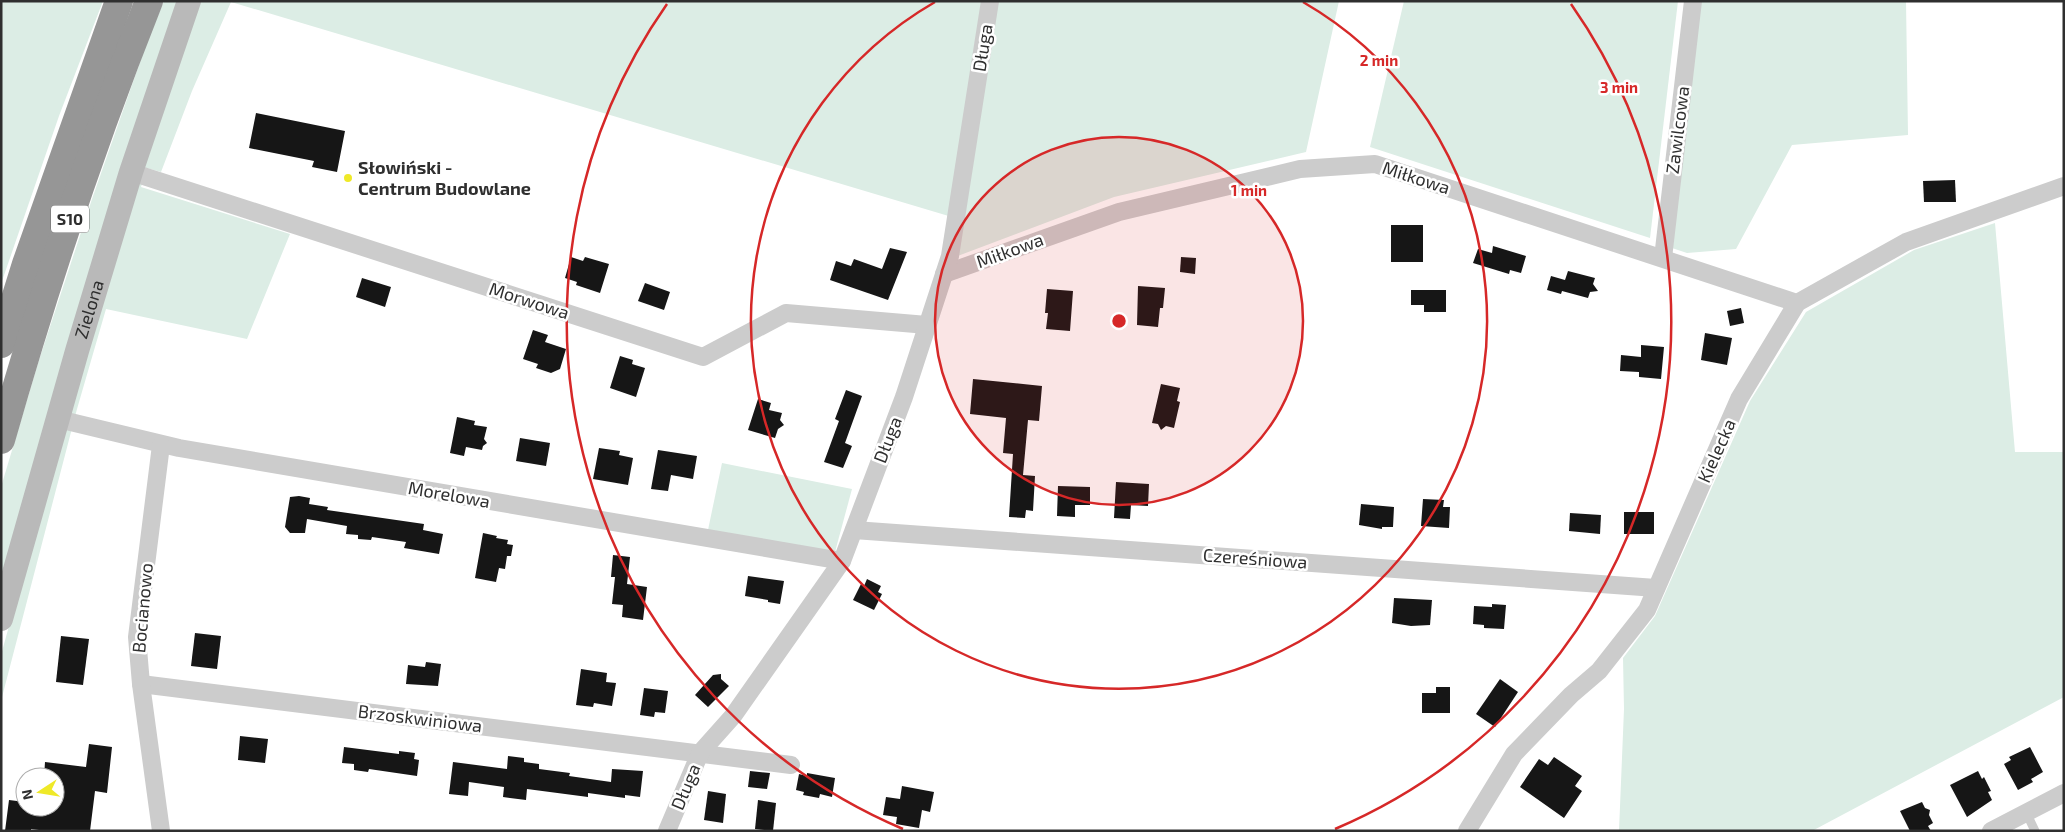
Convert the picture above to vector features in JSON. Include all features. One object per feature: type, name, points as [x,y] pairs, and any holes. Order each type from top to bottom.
[{"type":"highway","name":"S10","points":[[1,344],[32,245],[119,1]]},
{"type":"highway","name":"S10","points":[[1,440],[62,244],[149,1]]},
{"type":"street","name":"Zielona","points":[[1,620],[77,351],[131,172],[189,1]]},
{"type":"street","name":"Długa","points":[[667,831],[700,753],[733,716],[842,561],[904,397],[950,256],[990,1]]},
{"type":"street","name":"Zawilcowa","points":[[1663,258],[1692,1]]},
{"type":"street","name":"Miłkowa","points":[[944,274],[1119,212],[1300,169],[1374,164],[1663,258],[1797,304]]},
{"type":"street","name":"Morwowa","points":[[131,172],[703,357],[786,313],[927,325]]},
{"type":"street","name":"Kielecka","points":[[1467,831],[1514,754],[1571,695],[1600,671],[1647,610],[1740,399],[1797,304],[1906,242],[2064,186]]},
{"type":"street","name":"Morelowa","points":[[58,419],[161,445],[842,561]]},
{"type":"street","name":"Bocianowo","points":[[161,445],[139,620],[138,655],[161,831]]},
{"type":"street","name":"Czereśniowa","points":[[854,530],[1656,588]]},
{"type":"street","name":"Brzoskwiniowa","points":[[141,684],[700,753],[791,766]]},
{"type":"street","points":[[1990,831],[2064,793]]},
{"type":"lane","points":[[2026,812],[2035,831]]},
{"type":"shaded area","points":[[1,1],[103,1],[59,116],[1,284]]},
{"type":"shaded area","points":[[164,1],[183,1],[1,592],[1,487],[39,360],[92,199],[147,42]]},
{"type":"shaded area","points":[[201,1],[1339,1],[1306,152],[1114,197],[955,257],[962,220],[231,2],[192,91],[161,172],[147,168],[141,187],[290,234],[247,339],[106,309],[77,409],[1,701],[1,655],[71,401],[144,160]]},
{"type":"shaded area","points":[[1404,1],[1678,1],[1650,238],[1370,147]]},
{"type":"shaded area","points":[[1700,1],[1906,1],[1908,135],[1792,145],[1736,249],[1687,253],[1672,248]]},
{"type":"shaded area","points":[[1995,223],[2015,452],[2064,452],[2064,697],[1812,831],[1619,831],[1624,709],[1623,658],[1655,616],[1750,401],[1806,312],[1914,250]]},
{"type":"shaded area","points":[[722,463],[852,489],[835,552],[708,530]]},
{"type":"building","points":[[256,113],[345,131],[337,172],[312,167],[314,161],[249,148]]},
{"type":"building","points":[[1955,180],[1956,202],[1924,202],[1923,181]]},
{"type":"building","points":[[1391,225],[1423,225],[1423,262],[1391,262]]},
{"type":"building","points":[[1493,246],[1526,256],[1521,273],[1510,270],[1509,274],[1473,263],[1478,249],[1492,253]]},
{"type":"building","points":[[890,248],[907,252],[888,300],[830,280],[836,261],[851,266],[854,259],[882,269]]},
{"type":"building","points":[[571,257],[583,261],[585,257],[609,264],[600,293],[576,285],[577,282],[565,278]]},
{"type":"building","points":[[1181,257],[1196,258],[1195,274],[1180,272]]},
{"type":"building","points":[[1568,271],[1595,278],[1593,284],[1598,291],[1590,292],[1588,298],[1562,291],[1561,294],[1547,290],[1551,276],[1565,280]]},
{"type":"building","points":[[362,278],[391,287],[385,307],[356,297]]},
{"type":"building","points":[[645,283],[670,292],[664,310],[638,301]]},
{"type":"building","points":[[1138,286],[1165,288],[1163,308],[1160,308],[1158,327],[1137,325]]},
{"type":"building","points":[[1047,289],[1073,291],[1070,331],[1046,329],[1048,313],[1045,313]]},
{"type":"building","points":[[1411,290],[1446,290],[1446,312],[1424,312],[1424,305],[1411,305]]},
{"type":"building","points":[[1741,308],[1744,323],[1730,326],[1727,311]]},
{"type":"building","points":[[533,330],[548,335],[545,342],[566,349],[560,369],[551,373],[536,368],[538,364],[523,359]]},
{"type":"building","points":[[1705,333],[1732,338],[1727,365],[1701,360]]},
{"type":"building","points":[[1641,345],[1664,347],[1661,379],[1639,377],[1639,372],[1620,371],[1621,355],[1641,357]]},
{"type":"building","points":[[620,356],[633,360],[632,364],[645,368],[636,397],[610,388]]},
{"type":"building","points":[[973,379],[1042,386],[1039,421],[1028,420],[1023,475],[1035,476],[1033,511],[1026,510],[1025,518],[1009,517],[1013,454],[1003,453],[1006,418],[970,414]]},
{"type":"building","points":[[1161,384],[1180,388],[1177,401],[1180,402],[1174,428],[1166,426],[1161,430],[1158,424],[1152,423]]},
{"type":"building","points":[[846,390],[862,396],[845,443],[852,446],[843,468],[824,462],[839,421],[835,419]]},
{"type":"building","points":[[758,399],[771,403],[769,410],[782,413],[780,420],[784,425],[778,429],[775,438],[748,430]]},
{"type":"building","points":[[457,417],[475,421],[474,425],[487,427],[484,439],[487,443],[483,446],[482,450],[466,447],[464,456],[450,453]]},
{"type":"building","points":[[520,438],[550,443],[546,466],[516,461]]},
{"type":"building","points":[[599,448],[620,451],[619,455],[633,458],[628,485],[593,479]]},
{"type":"building","points":[[658,450],[697,456],[693,479],[671,475],[668,491],[651,489]]},
{"type":"building","points":[[1116,482],[1149,484],[1148,506],[1131,505],[1130,519],[1114,518]]},
{"type":"building","points":[[1058,486],[1090,487],[1090,505],[1075,505],[1075,517],[1057,516]]},
{"type":"building","points":[[290,497],[310,498],[309,504],[328,507],[327,510],[424,524],[423,530],[443,534],[439,554],[404,548],[406,542],[372,537],[371,540],[358,539],[358,535],[346,534],[347,526],[307,519],[305,533],[290,533],[285,527]]},
{"type":"building","points":[[1423,499],[1444,500],[1443,507],[1450,507],[1449,528],[1421,526]]},
{"type":"building","points":[[1361,504],[1394,507],[1393,527],[1382,527],[1382,529],[1359,525]]},
{"type":"building","points":[[1624,512],[1654,512],[1654,534],[1624,534]]},
{"type":"building","points":[[1570,513],[1601,515],[1600,534],[1569,531]]},
{"type":"building","points":[[483,533],[508,540],[507,544],[513,545],[511,556],[507,556],[505,569],[499,568],[496,582],[475,578]]},
{"type":"building","points":[[613,555],[630,557],[627,584],[647,587],[643,620],[622,617],[623,605],[612,604],[615,577],[611,577]]},
{"type":"building","points":[[748,576],[784,581],[780,604],[745,596]]},
{"type":"building","points":[[867,579],[881,586],[878,592],[882,594],[874,610],[853,600],[861,584],[864,586]]},
{"type":"building","points":[[1394,598],[1432,600],[1430,625],[1411,626],[1392,623]]},
{"type":"building","points":[[1492,604],[1506,605],[1504,629],[1484,628],[1484,625],[1473,624],[1474,606],[1492,607]]},
{"type":"building","points":[[195,633],[221,636],[217,669],[191,666]]},
{"type":"building","points":[[61,636],[89,639],[83,685],[56,682]]},
{"type":"building","points":[[426,662],[441,664],[438,686],[406,684],[408,665],[425,667]]},
{"type":"building","points":[[581,669],[607,673],[606,682],[616,683],[612,706],[594,703],[593,707],[576,705]]},
{"type":"building","points":[[721,674],[721,679],[729,686],[708,707],[695,695],[713,675]]},
{"type":"building","points":[[1500,679],[1518,692],[1495,727],[1476,714]]},
{"type":"building","points":[[1436,687],[1450,687],[1450,713],[1422,713],[1422,693],[1436,693]]},
{"type":"building","points":[[644,688],[668,691],[665,713],[655,712],[654,717],[640,715]]},
{"type":"building","points":[[240,736],[268,739],[265,763],[238,760]]},
{"type":"building","points":[[89,744],[112,747],[107,793],[95,791],[90,831],[31,829],[31,831],[5,831],[9,800],[15,801],[15,817],[65,817],[65,767],[45,767],[45,762],[86,767]]},
{"type":"building","points":[[344,747],[399,754],[399,751],[415,753],[414,759],[419,760],[417,776],[369,769],[368,772],[354,770],[354,764],[342,763]]},
{"type":"building","points":[[2030,747],[2043,772],[2031,779],[2033,782],[2018,790],[2004,764],[2011,760],[2009,757]]},
{"type":"building","points":[[508,756],[524,758],[524,762],[539,764],[539,769],[570,773],[569,776],[611,782],[612,769],[643,771],[640,797],[625,795],[625,798],[588,793],[588,797],[527,789],[526,800],[503,797],[504,787],[469,782],[468,796],[449,794],[453,762],[507,769]]},
{"type":"building","points":[[1554,757],[1582,776],[1575,786],[1582,791],[1564,818],[1520,787],[1539,759],[1548,765]]},
{"type":"building","points":[[750,771],[770,773],[767,789],[748,787]]},
{"type":"building","points":[[1978,771],[1982,779],[1984,777],[1991,791],[1988,792],[1992,800],[1967,817],[1950,785]]},
{"type":"building","points":[[807,773],[835,778],[832,797],[820,794],[819,798],[803,795],[804,792],[796,790],[799,774],[807,776]]},
{"type":"building","points":[[902,786],[934,792],[930,812],[922,810],[919,828],[896,824],[897,817],[883,815],[886,797],[900,799]]},
{"type":"building","points":[[708,791],[726,794],[723,823],[704,820]]},
{"type":"building","points":[[758,800],[776,803],[773,831],[755,829]]},
{"type":"building","points":[[1922,802],[1925,808],[1930,810],[1929,815],[1933,823],[1928,826],[1931,831],[1910,831],[1900,811]]},
{"type":"place","name":"Słowiński - Centrum Budowlane","points":[[348,178]]}]
